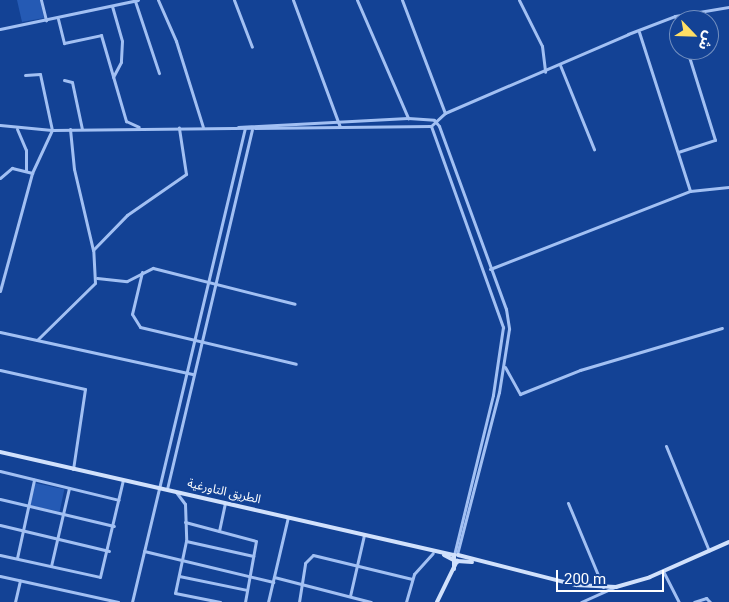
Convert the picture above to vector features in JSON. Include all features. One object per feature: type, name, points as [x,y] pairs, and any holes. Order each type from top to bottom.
[{"type":"street","points":[[41,0],[46,20]]},
{"type":"street","points":[[0,29],[58,19],[136,0],[159,73]]},
{"type":"street","points":[[158,0],[203,127]]},
{"type":"street","points":[[234,0],[252,47]]},
{"type":"street","points":[[293,0],[340,127]]},
{"type":"street","points":[[357,0],[408,118]]},
{"type":"street","points":[[402,0],[445,113]]},
{"type":"street","points":[[519,0],[542,46],[546,72]]},
{"type":"street","points":[[112,6],[122,41],[121,62],[113,77]]},
{"type":"street","points":[[711,10],[729,7]]},
{"type":"street","points":[[58,19],[64,43],[101,35],[126,122],[141,128]]},
{"type":"street","points":[[437,602],[457,562],[456,555],[503,327],[458,193],[431,126],[434,120],[445,113],[669,19]]},
{"type":"street","points":[[639,32],[690,191]]},
{"type":"street","points":[[678,152],[715,140],[690,60]]},
{"type":"street","points":[[560,65],[594,149]]},
{"type":"street","points":[[0,290],[32,172],[52,130],[40,74],[26,75]]},
{"type":"street","points":[[64,80],[72,82],[82,129]]},
{"type":"street","points":[[238,128],[245,125],[408,118],[434,120]]},
{"type":"street","points":[[434,120],[463,192],[508,321],[505,367],[488,442],[456,555],[452,560]]},
{"type":"street","points":[[0,125],[17,129],[52,130],[203,127],[252,130],[431,126]]},
{"type":"street","points":[[132,602],[245,125]]},
{"type":"street","points":[[167,489],[252,125]]},
{"type":"street","points":[[93,250],[126,215],[186,174],[179,128]]},
{"type":"street","points":[[17,129],[26,150],[26,170]]},
{"type":"street","points":[[70,129],[72,160],[98,278]]},
{"type":"street","points":[[0,178],[12,168],[32,172]]},
{"type":"street","points":[[485,272],[690,191],[729,187]]},
{"type":"street","points":[[458,193],[463,192]]},
{"type":"street","points":[[98,278],[127,281],[142,272],[154,268],[295,304]]},
{"type":"street","points":[[142,272],[133,320],[146,329],[296,364]]},
{"type":"street","points":[[37,340],[98,278]]},
{"type":"street","points":[[505,367],[520,394],[580,370],[722,328]]},
{"type":"street","points":[[0,332],[193,374]]},
{"type":"street","points":[[0,370],[85,389],[72,469]]},
{"type":"street","points":[[481,441],[488,442]]},
{"type":"street","points":[[666,446],[709,551]]},
{"type":"street","name":"الطريق التاورغية","points":[[0,452],[288,517],[443,555]]},
{"type":"street","points":[[0,472],[119,500]]},
{"type":"street","points":[[17,558],[34,480]]},
{"type":"street","points":[[0,555],[100,576],[109,551],[123,480]]},
{"type":"street","points":[[51,566],[69,488]]},
{"type":"street","points":[[175,491],[186,504],[184,522],[186,541],[175,593],[220,602]]},
{"type":"street","points":[[0,499],[114,526]]},
{"type":"street","points":[[219,531],[225,503]]},
{"type":"street","points":[[568,503],[603,587]]},
{"type":"street","points":[[268,602],[288,517]]},
{"type":"street","points":[[184,522],[254,539],[254,556],[245,602]]},
{"type":"street","points":[[0,525],[109,551]]},
{"type":"street","points":[[350,596],[364,535]]},
{"type":"street","points":[[186,541],[254,556]]},
{"type":"street","points":[[581,602],[616,587],[663,571],[729,542]]},
{"type":"street","points":[[144,551],[250,574],[273,582]]},
{"type":"street","points":[[406,602],[412,578],[433,552]]},
{"type":"street","points":[[298,602],[303,584],[305,563],[313,555],[412,578]]},
{"type":"street","points":[[443,555],[456,555],[475,562],[603,587],[616,587]]},
{"type":"street","points":[[443,555],[457,562],[475,562]]},
{"type":"street","points":[[452,560],[454,569]]},
{"type":"street","points":[[663,571],[679,602]]},
{"type":"street","points":[[0,576],[118,602]]},
{"type":"street","points":[[179,576],[247,590]]},
{"type":"street","points":[[274,577],[370,602]]},
{"type":"street","points":[[15,602],[20,581]]},
{"type":"street","points":[[694,602],[706,598],[710,602]]},
{"type":"shaded area","points":[[17,0],[40,0],[44,18],[22,22]]},
{"type":"shaded area","points":[[35,483],[64,489],[60,512],[30,505]]}]
